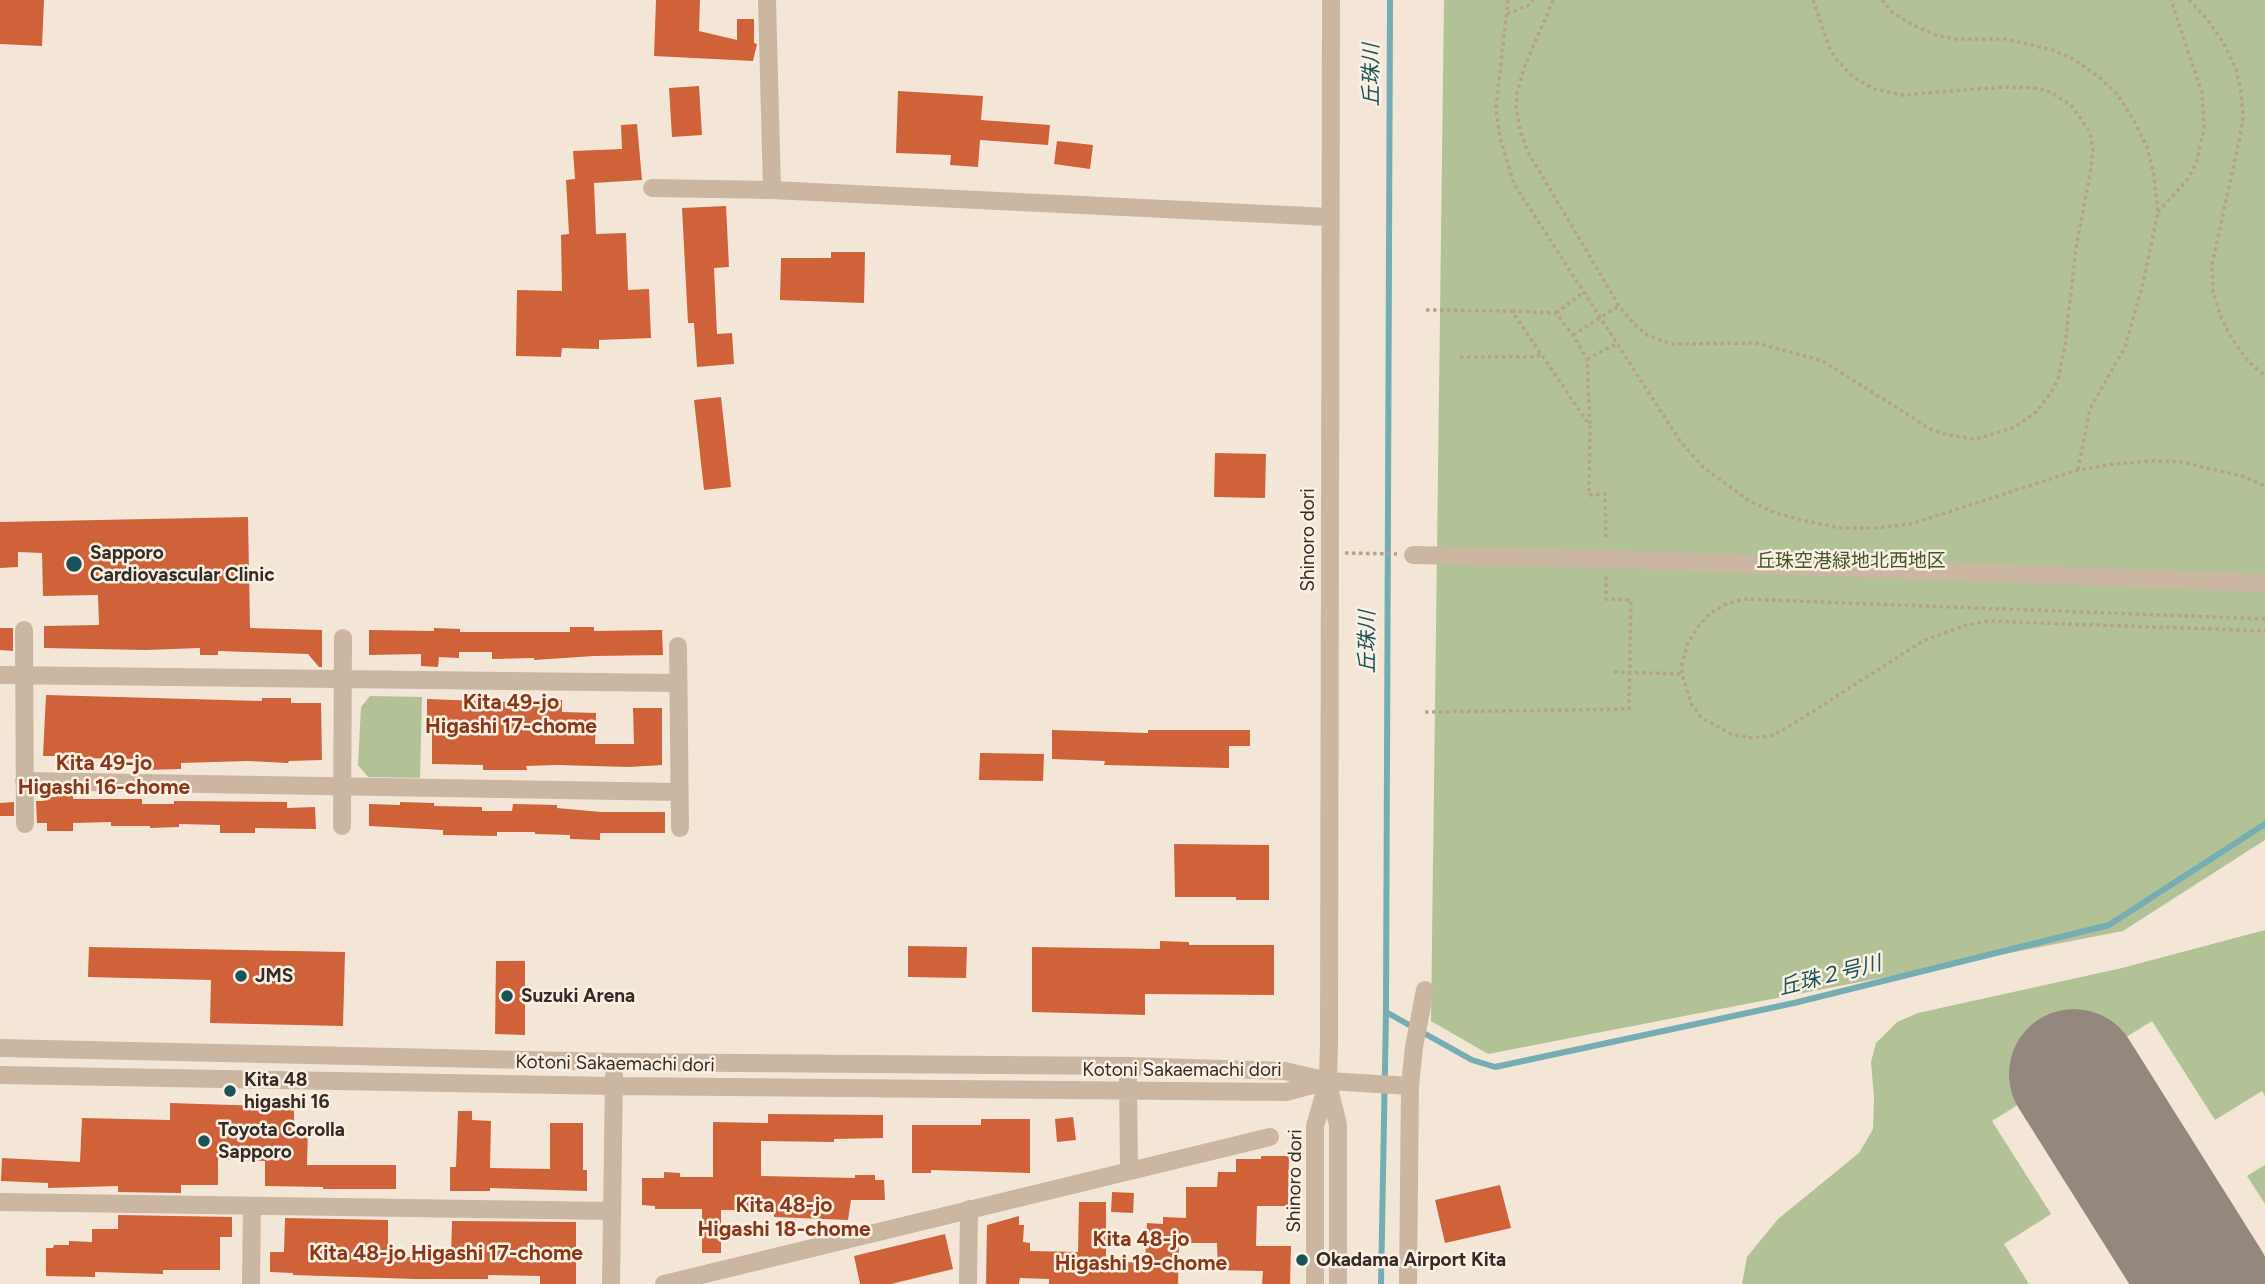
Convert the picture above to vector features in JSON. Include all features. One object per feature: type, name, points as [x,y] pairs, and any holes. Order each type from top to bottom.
[{"type":"street","points":[[767,0],[772,190]]},
{"type":"street","name":"Shinoro dori","points":[[1331,0],[1328,1081],[1338,1125],[1338,1284]]},
{"type":"street","points":[[652,188],[772,190],[1329,216]]},
{"type":"street","points":[[1413,555],[1607,559],[2265,583]]},
{"type":"street","points":[[24,630],[25,824]]},
{"type":"street","points":[[342,826],[344,638]]},
{"type":"street","points":[[678,646],[680,828]]},
{"type":"street","points":[[0,675],[677,683]]},
{"type":"street","points":[[24,781],[679,792]]},
{"type":"street","points":[[1408,1284],[1405,1086],[1424,990]]},
{"type":"street","name":"Kotoni Sakaemachi dori","points":[[0,1048],[614,1062],[1128,1066],[1285,1071],[1328,1081]]},
{"type":"street","points":[[611,1284],[614,1062]]},
{"type":"street","points":[[1128,1066],[1129,1171]]},
{"type":"street","name":"Kotoni Sakaemachi dori","points":[[0,1075],[614,1086],[1286,1093],[1328,1081]]},
{"type":"street","points":[[1328,1081],[1405,1086]]},
{"type":"street","name":"Shinoro dori","points":[[1315,1284],[1315,1126],[1328,1081]]},
{"type":"street","points":[[664,1284],[1270,1137]]},
{"type":"street","points":[[0,1202],[612,1212]]},
{"type":"street","points":[[251,1284],[252,1206]]},
{"type":"street","points":[[968,1284],[969,1209]]},
{"type":"path","points":[[1508,0],[1496,108],[1506,163],[1514,184],[1680,441],[1703,467],[1748,500],[1775,513],[1806,522],[1841,528],[1876,528],[1911,524],[2078,470],[2138,462],[2182,462],[2242,475],[2265,485]]},
{"type":"path","points":[[1507,14],[1529,5],[1532,0]]},
{"type":"path","points":[[1553,0],[1520,81],[1516,106],[1520,131],[1528,152],[1619,306],[1634,324],[1657,341],[1691,345],[1756,343],[1813,358],[1932,430],[1963,439],[1988,437],[2013,428],[2036,412],[2058,379],[2076,247],[2091,169],[2090,132],[2071,106],[2037,88],[2004,87],[1902,94],[1874,89],[1853,77],[1836,59],[1829,47],[1813,0]]},
{"type":"path","points":[[1882,0],[1893,13],[1936,35],[1956,39],[2006,38],[2073,59],[2117,93],[2147,146],[2158,212],[2132,327],[2090,409],[2078,470]]},
{"type":"path","points":[[2158,212],[2193,170],[2204,128],[2202,93],[2171,0]]},
{"type":"path","points":[[2189,0],[2208,20],[2223,42],[2236,69],[2241,92],[2243,117],[2212,264],[2213,291],[2220,315],[2232,339],[2249,362],[2265,376]]},
{"type":"path","points":[[1512,311],[1556,313],[1584,292]]},
{"type":"path","points":[[1573,335],[1619,306]]},
{"type":"path","points":[[1556,313],[1587,359],[1590,426]]},
{"type":"path","points":[[1587,359],[1616,343]]},
{"type":"path","points":[[1460,357],[1541,355]]},
{"type":"path","points":[[1329,552],[1374,554]]},
{"type":"path","points":[[2265,619],[1743,599],[1724,605],[1709,614],[1696,628],[1688,643],[1682,674],[1692,705],[1702,718],[1731,734],[1752,738],[1770,736],[1785,729],[1923,641],[1963,626],[1987,621],[2265,631]]},
{"type":"path","points":[[1614,671],[1682,674]]},
{"type":"green space","name":"丘珠空港緑地北西地区","points":[[1444,0],[2265,0],[2265,840],[2123,931],[1488,1054],[1431,1021]]},
{"type":"green space","points":[[370,696],[422,697],[420,778],[368,777],[358,765],[361,707]]},
{"type":"green space","points":[[2265,930],[2265,1096],[2262,1091],[2215,1120],[2152,1021],[1992,1121],[2051,1214],[2004,1244],[2029,1284],[1742,1284],[1747,1257],[1778,1219],[1859,1153],[1873,1129],[1871,1062],[1876,1043],[1897,1022],[1918,1013],[2122,968]]},
{"type":"green space","points":[[2265,1165],[2265,1204],[2247,1176]]},
{"type":"building","points":[[0,0],[44,0],[42,46],[0,44]]},
{"type":"building","points":[[656,0],[700,0],[699,31],[737,40],[737,19],[754,19],[754,43],[757,44],[753,61],[654,56]]},
{"type":"building","points":[[699,86],[702,135],[672,137],[669,88]]},
{"type":"building","points":[[898,91],[983,96],[981,120],[1050,125],[1048,145],[980,140],[978,167],[950,165],[951,155],[896,153]]},
{"type":"building","points":[[637,124],[642,180],[594,183],[596,234],[626,233],[628,290],[649,289],[651,338],[599,340],[599,349],[562,348],[561,357],[516,356],[517,290],[562,291],[561,235],[569,234],[566,180],[575,179],[573,151],[622,149],[621,125]]},
{"type":"building","points":[[1057,141],[1093,145],[1090,169],[1054,164]]},
{"type":"building","points":[[726,206],[729,267],[714,268],[717,334],[732,333],[734,364],[697,367],[694,323],[688,323],[682,208]]},
{"type":"building","points":[[831,252],[865,252],[864,303],[780,300],[781,258],[831,258]]},
{"type":"building","points":[[721,397],[731,487],[704,490],[694,400]]},
{"type":"building","points":[[1215,453],[1266,454],[1265,498],[1214,497]]},
{"type":"building","points":[[248,517],[250,628],[322,630],[322,667],[308,654],[218,651],[218,655],[200,655],[200,648],[44,648],[44,626],[99,625],[98,595],[43,596],[42,553],[18,552],[18,567],[0,568],[0,522]]},
{"type":"building","points":[[570,627],[594,627],[594,631],[662,630],[663,655],[534,660],[492,659],[492,652],[459,652],[459,658],[439,657],[438,667],[421,666],[421,654],[369,655],[369,630],[434,631],[434,628],[460,629],[460,632],[570,632]]},
{"type":"building","points":[[0,628],[13,628],[13,651],[0,650]]},
{"type":"building","points":[[46,695],[262,701],[262,698],[291,698],[291,703],[321,703],[322,760],[288,763],[181,763],[181,769],[146,770],[146,759],[73,758],[73,770],[57,770],[57,756],[43,756]]},
{"type":"building","points":[[427,699],[508,702],[508,699],[562,700],[562,712],[596,713],[595,744],[634,744],[633,708],[662,708],[662,765],[557,765],[526,766],[527,770],[483,770],[483,765],[432,764],[432,726],[427,726]]},
{"type":"building","points":[[1052,730],[1148,733],[1148,730],[1250,730],[1250,746],[1229,746],[1229,768],[1104,765],[1105,761],[1052,759]]},
{"type":"building","points":[[980,753],[1044,754],[1043,781],[979,780]]},
{"type":"building","points":[[56,793],[73,793],[73,799],[142,799],[142,804],[174,804],[174,801],[287,802],[287,808],[315,807],[316,829],[255,828],[255,833],[220,833],[220,825],[179,824],[179,827],[150,828],[111,826],[111,822],[73,823],[73,831],[47,831],[47,823],[37,823],[36,801],[43,801],[43,797],[56,797]]},
{"type":"building","points":[[14,802],[14,816],[0,816],[0,803]]},
{"type":"building","points":[[400,802],[482,807],[482,811],[512,811],[513,804],[557,805],[557,808],[601,812],[665,812],[665,833],[600,833],[600,840],[570,839],[570,835],[535,832],[497,832],[497,836],[443,835],[443,830],[369,826],[369,804],[400,805]]},
{"type":"building","points":[[1174,844],[1269,845],[1269,900],[1175,897]]},
{"type":"building","points":[[1160,941],[1189,942],[1189,945],[1274,945],[1274,995],[1145,994],[1145,1015],[1032,1012],[1032,947],[1160,949]]},
{"type":"building","points":[[908,946],[967,947],[966,978],[908,977]]},
{"type":"building","points":[[89,947],[345,952],[343,1026],[210,1023],[211,980],[88,977]]},
{"type":"building","points":[[496,961],[525,961],[525,1035],[495,1034]]},
{"type":"building","points":[[170,1103],[294,1107],[294,1127],[308,1127],[307,1165],[396,1165],[396,1189],[265,1186],[265,1161],[218,1159],[218,1185],[181,1185],[181,1193],[118,1192],[118,1186],[48,1188],[48,1183],[1,1181],[2,1158],[80,1162],[82,1118],[170,1120]]},
{"type":"building","points":[[458,1111],[472,1111],[472,1120],[491,1121],[490,1168],[550,1169],[550,1123],[583,1123],[583,1170],[587,1170],[587,1191],[490,1188],[490,1191],[450,1191],[450,1167],[456,1167]]},
{"type":"building","points":[[768,1114],[883,1115],[883,1138],[834,1139],[834,1142],[761,1141],[761,1176],[855,1178],[855,1175],[875,1175],[875,1180],[884,1180],[885,1200],[851,1200],[848,1220],[774,1217],[774,1210],[721,1210],[721,1253],[702,1253],[702,1209],[655,1209],[655,1206],[642,1205],[642,1178],[664,1178],[664,1172],[680,1173],[680,1177],[713,1177],[713,1122],[768,1123]]},
{"type":"building","points":[[1073,1117],[1076,1140],[1057,1142],[1055,1119]]},
{"type":"building","points":[[981,1119],[1030,1119],[1030,1173],[931,1170],[931,1173],[912,1173],[912,1125],[981,1125]]},
{"type":"building","points":[[1261,1156],[1289,1156],[1288,1206],[1257,1206],[1256,1246],[1291,1246],[1290,1284],[1262,1284],[1263,1271],[1218,1270],[1217,1243],[1179,1243],[1178,1284],[1049,1284],[1049,1279],[1020,1278],[1019,1284],[986,1284],[987,1225],[1019,1216],[1019,1225],[1024,1225],[1023,1242],[1030,1243],[1030,1251],[1078,1252],[1079,1202],[1106,1202],[1106,1261],[1145,1263],[1147,1223],[1163,1224],[1163,1217],[1186,1218],[1186,1187],[1217,1187],[1218,1172],[1236,1172],[1236,1159],[1261,1159]]},
{"type":"building","points":[[1500,1185],[1511,1228],[1445,1243],[1435,1200]]},
{"type":"building","points":[[1112,1192],[1134,1193],[1133,1213],[1111,1212]]},
{"type":"building","points":[[118,1215],[232,1217],[232,1237],[220,1237],[220,1270],[163,1270],[163,1274],[95,1272],[95,1277],[46,1276],[46,1248],[69,1245],[69,1241],[92,1242],[92,1229],[118,1229]]},
{"type":"building","points":[[285,1218],[388,1220],[388,1257],[451,1257],[452,1221],[576,1222],[576,1284],[540,1284],[540,1276],[488,1275],[488,1279],[415,1279],[270,1272],[270,1252],[284,1252]]},
{"type":"building","points":[[945,1234],[953,1269],[891,1284],[860,1284],[854,1256]]},
{"type":"waterway","name":"丘珠川","points":[[1381,1284],[1386,1012],[1390,0]]},
{"type":"waterway","name":"丘珠２号川","points":[[1386,1012],[1472,1060],[1495,1067],[1794,1003],[2109,925],[2265,824]]},
{"type":"runway","points":[[2074,1074],[2206,1284]]},
{"type":"place","name":"Sapporo Cardiovascular Clinic","points":[[74,564]]},
{"type":"place","name":"JMS","points":[[241,976]]},
{"type":"place","name":"Suzuki Arena","points":[[507,996]]},
{"type":"place","name":"Kita 48 higashi 16","points":[[230,1091]]},
{"type":"place","name":"Toyota Corolla Sapporo","points":[[204,1141]]},
{"type":"place","name":"Okadama Airport Kita","points":[[1302,1260]]},
{"type":"district","name":"Kita 49-jo Higashi 17-chome","points":[[511,715]]},
{"type":"district","name":"Kita 49-jo Higashi 16-chome","points":[[104,776]]},
{"type":"district","name":"Kita 48-jo Higashi 18-chome","points":[[784,1218]]},
{"type":"district","name":"Kita 48-jo Higashi 19-chome","points":[[1141,1252]]},
{"type":"district","name":"Kita 48-jo Higashi 17-chome","points":[[446,1254]]}]
